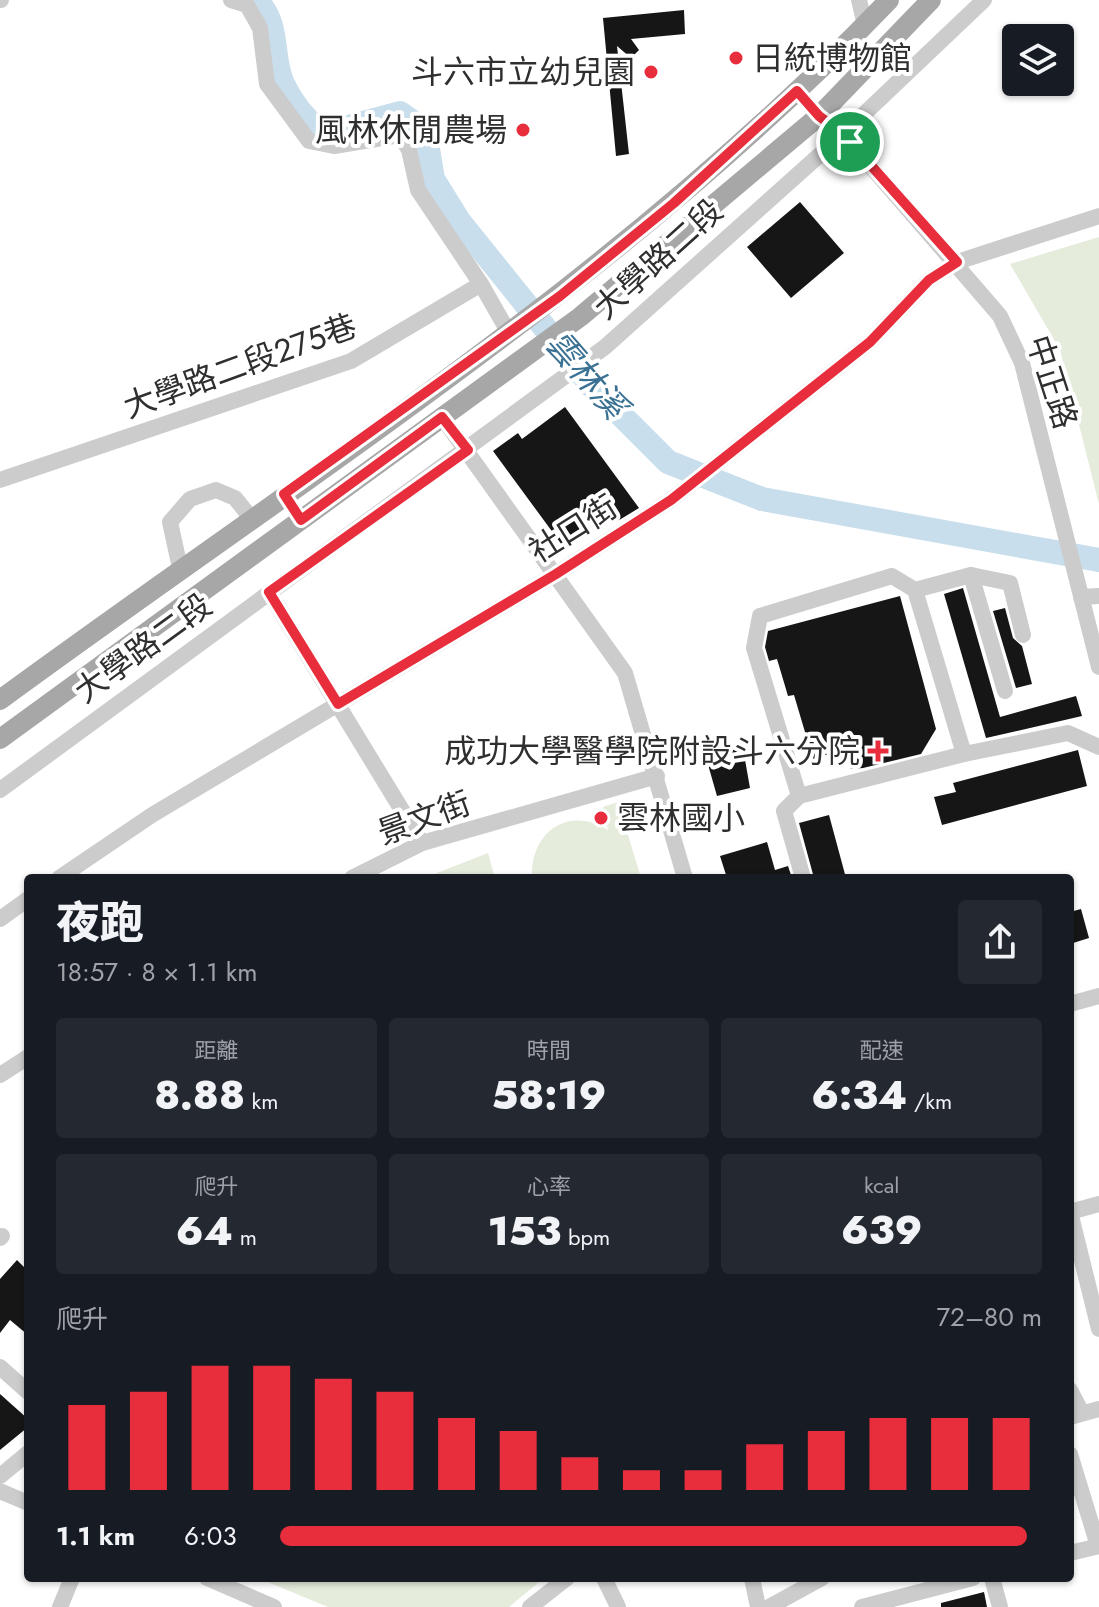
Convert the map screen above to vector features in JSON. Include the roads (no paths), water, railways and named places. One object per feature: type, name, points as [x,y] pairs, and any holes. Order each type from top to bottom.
[{"type":"main road","name":"大學路二段","points":[[0,700],[560,296],[674,203],[797,91],[889,0]]},
{"type":"main road","name":"大學路二段","points":[[0,739],[580,317],[686,232],[819,116],[931,0]]},
{"type":"main road","points":[[284,494],[301,520]]},
{"type":"street","points":[[231,0],[247,5],[260,28],[267,84],[309,141],[334,146],[400,135],[409,150],[418,190],[513,330]]},
{"type":"street","points":[[859,0],[865,25]]},
{"type":"street","name":"大學路二段","points":[[0,790],[605,347],[843,134],[984,0]]},
{"type":"street","name":"中正路","points":[[797,91],[819,116],[843,134],[957,262],[1000,316],[1022,363],[1099,667]]},
{"type":"street","name":"社口街","points":[[65,874],[152,815],[556,574],[671,500],[870,342],[929,280],[957,262],[1099,216]]},
{"type":"street","name":"大學路二段275巷","points":[[0,480],[351,361],[481,284]]},
{"type":"street","points":[[442,417],[625,673],[684,874]]},
{"type":"street","points":[[180,568],[170,522],[190,499],[216,490],[235,498],[251,518]]},
{"type":"street","points":[[915,590],[971,575],[1010,583],[1023,635]]},
{"type":"street","points":[[971,575],[1005,691]]},
{"type":"street","points":[[799,796],[754,648],[760,616],[892,576],[915,590],[964,754]]},
{"type":"street","points":[[269,592],[422,843]]},
{"type":"street","points":[[1081,597],[1099,596]]},
{"type":"street","points":[[802,874],[784,811],[799,796],[964,754],[1068,733],[1099,747]]},
{"type":"street","name":"景文街","points":[[360,874],[422,843],[657,776]]},
{"type":"street","points":[[0,919],[24,902]]},
{"type":"street","points":[[1074,1003],[1099,996]]},
{"type":"street","points":[[0,1074],[24,1059]]},
{"type":"street","points":[[1074,1211],[1099,1204]]},
{"type":"street","points":[[1074,1228],[1099,1329]]},
{"type":"street","points":[[0,1367],[24,1388]]},
{"type":"street","points":[[0,1476],[24,1456]]},
{"type":"street","points":[[1074,1467],[1098,1546],[1074,1552]]},
{"type":"street","points":[[0,1491],[24,1501]]},
{"type":"street","points":[[60,1607],[70,1582]]},
{"type":"street","points":[[216,1582],[274,1607]]},
{"type":"street","points":[[530,1607],[562,1582]]},
{"type":"street","points":[[606,1582],[618,1607]]},
{"type":"street","points":[[753,1582],[758,1607]]},
{"type":"street","points":[[769,1607],[815,1582]]},
{"type":"street","points":[[862,1607],[958,1582]]},
{"type":"street","points":[[993,1582],[1000,1607]]},
{"type":"waterway","name":"雲林溪","points":[[256,0],[269,20],[283,84],[305,117],[322,134],[400,113],[425,131],[433,179],[459,221],[590,384],[668,462],[762,499],[1099,560]]},
{"type":"place","name":"日統博物館","points":[[736,58]]},
{"type":"place","name":"斗六市立幼兒園","points":[[651,72]]},
{"type":"place","name":"風林休閒農場","points":[[523,130]]},
{"type":"place","name":"成功大學醫學院附設斗六分院","points":[[878,751]]},
{"type":"place","name":"雲林國小","points":[[601,818]]}]
